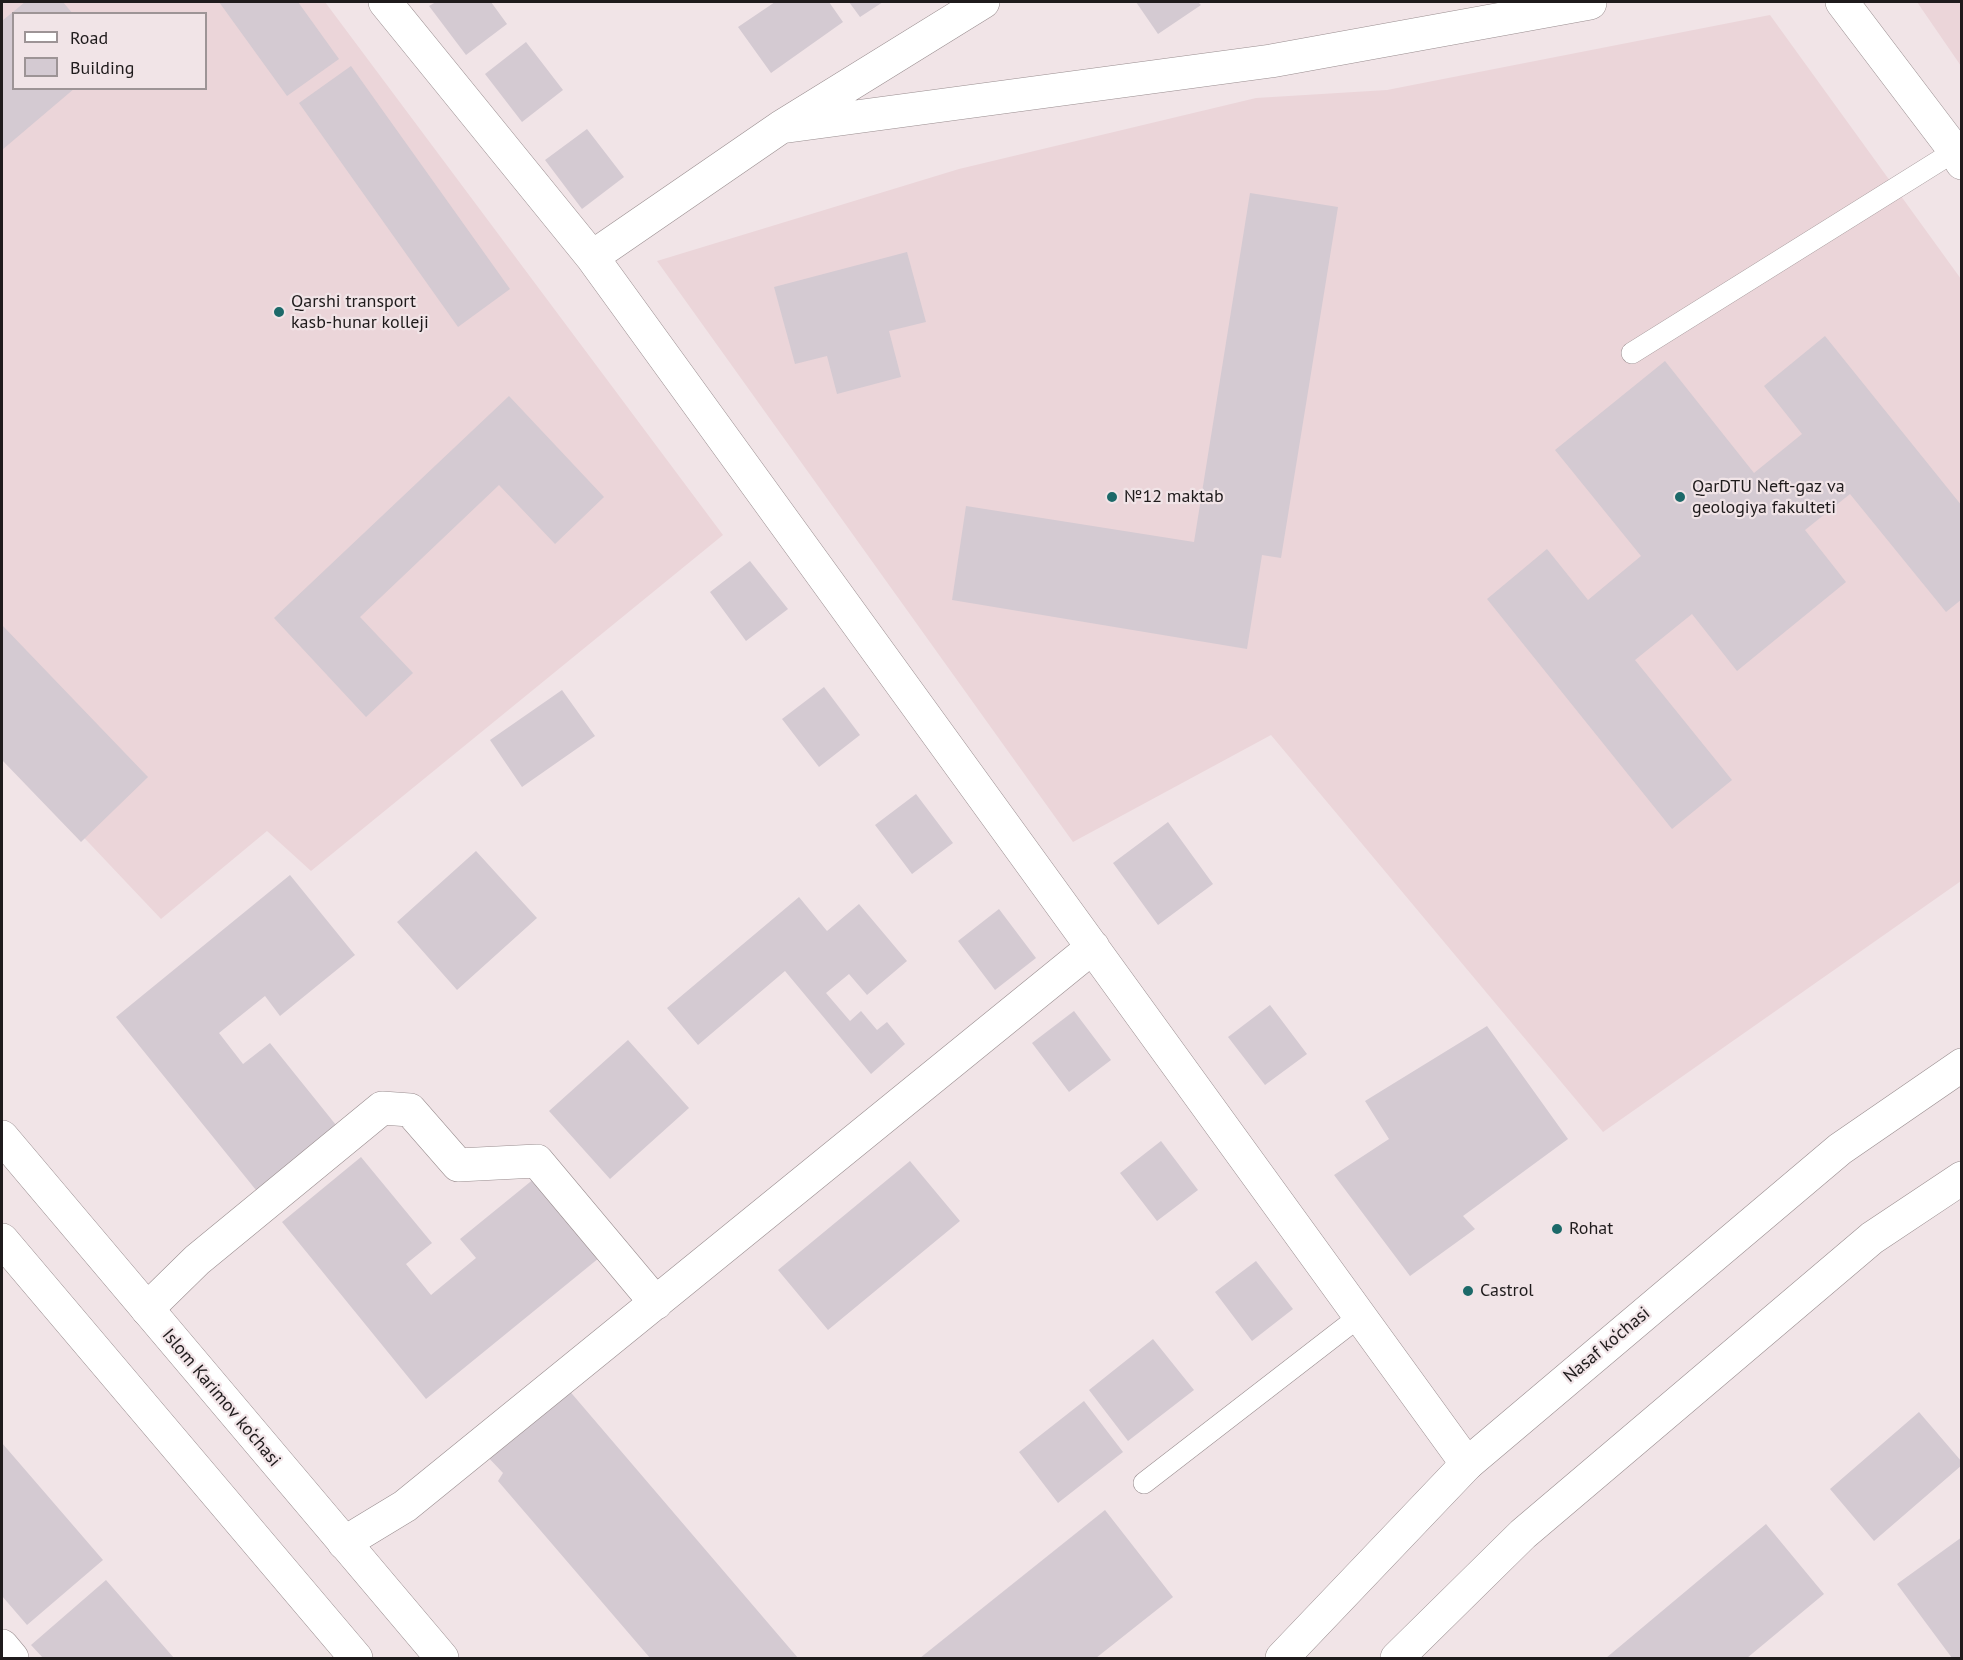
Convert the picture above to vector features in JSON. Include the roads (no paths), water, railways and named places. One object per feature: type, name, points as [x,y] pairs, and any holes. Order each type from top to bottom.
[{"type":"street","points":[[386,2],[592,257],[1467,1464]]},
{"type":"street","points":[[592,257],[781,127],[983,2]]},
{"type":"street","points":[[1842,2],[1958,157]]},
{"type":"street","points":[[781,127],[1271,61],[1590,3]]},
{"type":"street","points":[[344,1543],[405,1506],[1093,947]]},
{"type":"street","name":"Nasaf ko‘chasi","points":[[1282,1659],[1467,1464],[1840,1149],[1962,1065]]},
{"type":"street","points":[[147,1309],[196,1260],[382,1108],[410,1110],[458,1165],[537,1161],[656,1303]]},
{"type":"street","name":"Islom Karimov ko‘chasi","points":[[2,1137],[442,1659]]},
{"type":"street","points":[[1397,1659],[1523,1534],[1872,1238],[1962,1178]]},
{"type":"street","points":[[2,1240],[356,1659]]},
{"type":"street","points":[[2,1646],[12,1659]]},
{"type":"lane","points":[[1632,353],[1958,157]]},
{"type":"lane","points":[[1144,1483],[1360,1316]]},
{"type":"place","name":"Qarshi transport kasb-hunar kolleji","points":[[279,312]]},
{"type":"place","name":"№12 maktab","points":[[1112,497]]},
{"type":"place","name":"QarDTU Neft-gaz va geologiya fakulteti","points":[[1680,497]]},
{"type":"place","name":"Rohat","points":[[1557,1229]]},
{"type":"place","name":"Castrol","points":[[1468,1291]]}]
